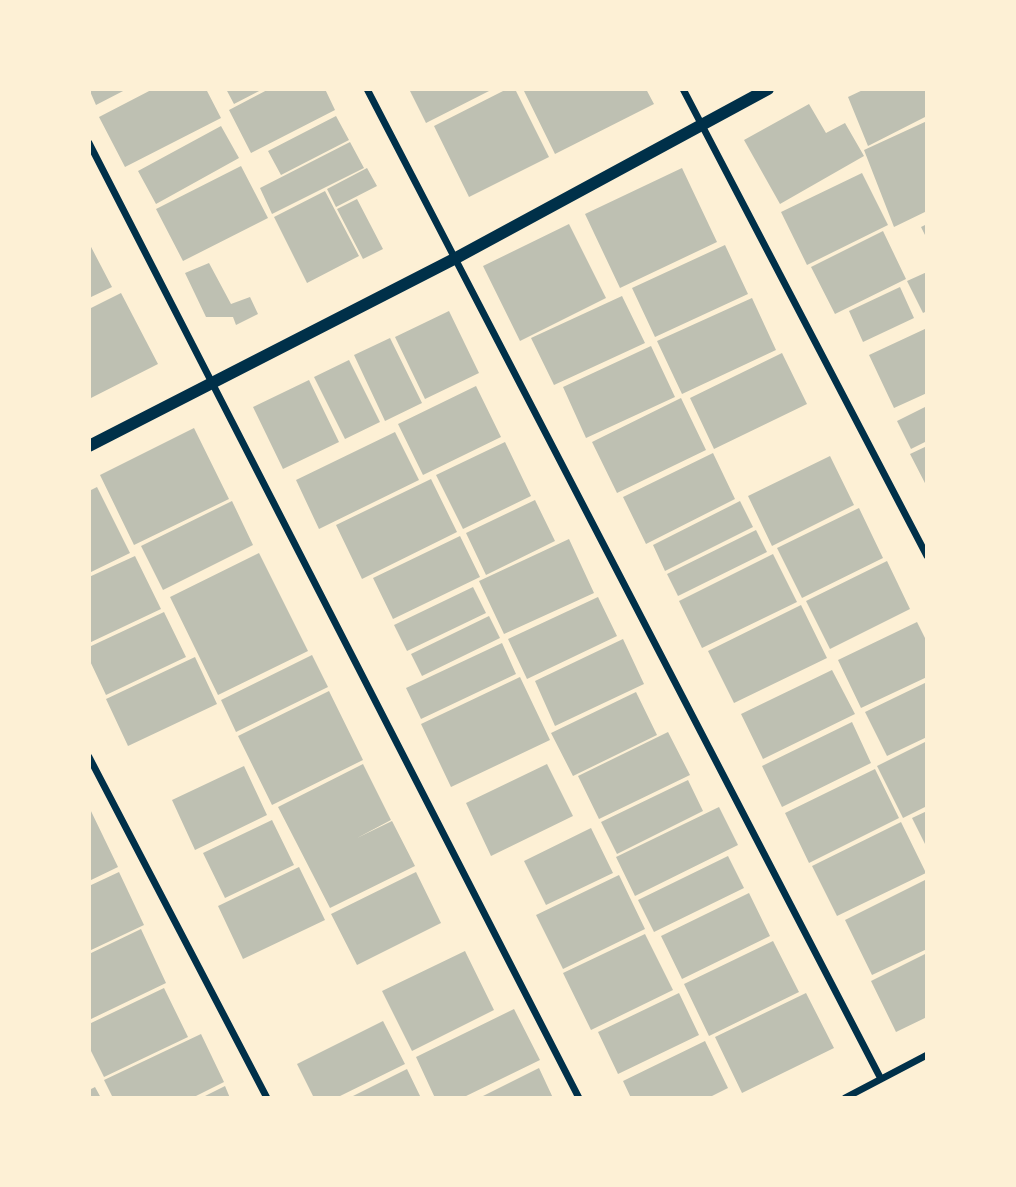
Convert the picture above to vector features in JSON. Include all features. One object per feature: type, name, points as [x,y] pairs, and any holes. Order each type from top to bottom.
[{"type":"street","points":[[367,89],[881,1079]]},
{"type":"street","points":[[683,89],[927,556]]},
{"type":"street","points":[[89,446],[456,258],[768,89]]},
{"type":"street","points":[[89,143],[579,1098]]},
{"type":"street","points":[[89,757],[267,1098]]},
{"type":"street","points":[[845,1098],[927,1055]]},
{"type":"building","points":[[89,89],[127,89],[96,105]]},
{"type":"building","points":[[153,89],[206,89],[221,118],[125,167],[99,117]]},
{"type":"building","points":[[226,89],[263,89],[234,104]]},
{"type":"building","points":[[269,89],[325,89],[335,110],[251,153],[229,110]]},
{"type":"building","points":[[409,89],[493,89],[426,123]]},
{"type":"building","points":[[507,89],[515,89],[549,157],[469,197],[434,126]]},
{"type":"building","points":[[523,89],[646,89],[654,104],[555,154]]},
{"type":"building","points":[[865,89],[927,89],[927,116],[868,146],[848,97]]},
{"type":"building","points":[[809,104],[826,133],[845,123],[864,156],[780,204],[744,140]]},
{"type":"building","points":[[336,116],[349,140],[281,175],[268,151]]},
{"type":"building","points":[[927,121],[927,211],[894,227],[864,150]]},
{"type":"building","points":[[221,126],[239,158],[156,204],[138,171]]},
{"type":"building","points":[[350,142],[364,168],[272,214],[260,188]]},
{"type":"building","points":[[241,166],[268,218],[183,261],[156,209]]},
{"type":"building","points":[[367,168],[377,186],[336,207],[327,189]]},
{"type":"building","points":[[682,168],[717,242],[620,288],[585,214]]},
{"type":"building","points":[[862,173],[888,225],[807,265],[781,212]]},
{"type":"building","points":[[325,191],[359,256],[307,283],[274,217]]},
{"type":"building","points":[[357,199],[383,249],[363,259],[337,209]]},
{"type":"building","points":[[569,224],[606,298],[520,341],[483,266]]},
{"type":"building","points":[[927,224],[927,239],[921,227]]},
{"type":"building","points":[[883,231],[906,279],[835,314],[811,267]]},
{"type":"building","points":[[89,243],[112,287],[89,298]]},
{"type":"building","points":[[725,245],[748,294],[655,337],[632,288]]},
{"type":"building","points":[[209,263],[231,304],[250,297],[258,314],[236,325],[233,317],[206,317],[185,273]]},
{"type":"building","points":[[927,272],[927,311],[923,313],[907,281]]},
{"type":"building","points":[[900,287],[914,318],[863,342],[849,311]]},
{"type":"building","points":[[121,293],[158,364],[89,399],[89,309]]},
{"type":"building","points":[[622,296],[645,343],[554,385],[531,338]]},
{"type":"building","points":[[752,298],[776,350],[682,394],[657,341]]},
{"type":"building","points":[[449,311],[479,373],[425,399],[395,337]]},
{"type":"building","points":[[927,328],[927,393],[894,408],[869,355]]},
{"type":"building","points":[[390,338],[422,403],[385,421],[354,355]]},
{"type":"building","points":[[651,346],[675,397],[586,438],[563,387]]},
{"type":"building","points":[[782,353],[807,404],[714,449],[690,398]]},
{"type":"building","points":[[349,360],[380,422],[345,439],[314,377]]},
{"type":"building","points":[[309,380],[339,442],[283,469],[253,407]]},
{"type":"building","points":[[476,386],[501,437],[423,475],[398,424]]},
{"type":"building","points":[[681,398],[706,450],[617,493],[592,442]]},
{"type":"building","points":[[927,406],[927,441],[911,449],[897,421]]},
{"type":"building","points":[[194,428],[229,499],[134,545],[100,475]]},
{"type":"building","points":[[395,432],[419,480],[319,529],[296,480]]},
{"type":"building","points":[[505,442],[531,496],[463,529],[436,475]]},
{"type":"building","points":[[927,446],[927,487],[910,454]]},
{"type":"building","points":[[713,453],[735,499],[646,544],[623,497]]},
{"type":"building","points":[[830,456],[854,505],[772,546],[748,496]]},
{"type":"building","points":[[431,479],[457,532],[362,579],[336,525]]},
{"type":"building","points":[[97,487],[130,553],[89,573],[89,491]]},
{"type":"building","points":[[535,500],[555,541],[486,575],[466,533]]},
{"type":"building","points":[[232,501],[253,545],[163,590],[141,546]]},
{"type":"building","points":[[740,501],[753,527],[665,571],[653,545]]},
{"type":"building","points":[[859,508],[883,558],[802,598],[777,548]]},
{"type":"building","points":[[756,530],[767,552],[678,596],[667,574]]},
{"type":"building","points":[[460,536],[480,577],[393,619],[373,578]]},
{"type":"building","points":[[569,539],[594,593],[504,634],[479,581]]},
{"type":"building","points":[[259,553],[308,651],[218,695],[170,597]]},
{"type":"building","points":[[773,554],[797,602],[702,648],[679,601]]},
{"type":"building","points":[[135,556],[161,609],[89,643],[89,577]]},
{"type":"building","points":[[887,561],[910,609],[830,649],[806,601]]},
{"type":"building","points":[[473,587],[486,613],[407,651],[394,625]]},
{"type":"building","points":[[598,597],[617,636],[527,679],[508,639]]},
{"type":"building","points":[[801,605],[827,658],[734,703],[708,651]]},
{"type":"building","points":[[164,612],[186,657],[106,695],[89,659],[89,647]]},
{"type":"building","points":[[489,616],[500,638],[422,676],[411,654]]},
{"type":"building","points":[[917,622],[927,642],[927,677],[861,708],[838,660]]},
{"type":"building","points":[[623,639],[644,684],[555,726],[535,681]]},
{"type":"building","points":[[502,643],[516,674],[421,719],[406,688]]},
{"type":"building","points":[[312,655],[328,687],[236,732],[221,700]]},
{"type":"building","points":[[195,657],[217,704],[128,746],[106,699]]},
{"type":"building","points":[[832,670],[855,714],[763,759],[741,714]]},
{"type":"building","points":[[520,677],[550,740],[451,787],[421,724]]},
{"type":"building","points":[[927,682],[927,737],[887,756],[865,712]]},
{"type":"building","points":[[329,691],[363,760],[272,805],[238,736]]},
{"type":"building","points":[[636,692],[657,735],[573,776],[551,733]]},
{"type":"building","points":[[852,722],[871,763],[782,807],[762,766]]},
{"type":"building","points":[[668,732],[690,775],[599,819],[578,776]]},
{"type":"building","points":[[927,741],[927,806],[903,818],[877,766]]},
{"type":"building","points":[[363,764],[391,820],[357,838],[392,821],[415,866],[330,908],[278,807]]},
{"type":"building","points":[[547,764],[573,816],[491,856],[466,803]]},
{"type":"building","points":[[244,766],[267,815],[195,850],[172,800]]},
{"type":"building","points":[[875,769],[899,818],[809,863],[785,813]]},
{"type":"building","points":[[688,780],[703,811],[617,854],[601,822]]},
{"type":"building","points":[[89,807],[118,867],[89,881]]},
{"type":"building","points":[[719,807],[738,845],[635,896],[616,857]]},
{"type":"building","points":[[927,811],[927,848],[912,818]]},
{"type":"building","points":[[272,820],[294,865],[225,898],[203,853]]},
{"type":"building","points":[[901,822],[926,873],[837,916],[812,866]]},
{"type":"building","points":[[591,828],[613,873],[546,905],[524,861]]},
{"type":"building","points":[[728,856],[744,888],[654,932],[638,900]]},
{"type":"building","points":[[299,867],[325,920],[243,959],[218,906]]},
{"type":"building","points":[[119,872],[144,925],[89,951],[89,886]]},
{"type":"building","points":[[416,872],[441,923],[357,965],[331,914]]},
{"type":"building","points":[[619,875],[645,929],[563,969],[536,915]]},
{"type":"building","points":[[927,879],[927,949],[872,975],[845,920]]},
{"type":"building","points":[[749,893],[770,936],[682,979],[661,936]]},
{"type":"building","points":[[141,929],[166,983],[89,1020],[89,954]]},
{"type":"building","points":[[645,934],[673,990],[591,1030],[563,973]]},
{"type":"building","points":[[773,941],[799,992],[709,1036],[684,984]]},
{"type":"building","points":[[465,951],[494,1010],[412,1051],[382,991]]},
{"type":"building","points":[[927,953],[927,1017],[896,1032],[871,981]]},
{"type":"building","points":[[164,988],[188,1037],[104,1077],[89,1047],[89,1024]]},
{"type":"building","points":[[679,993],[699,1035],[618,1074],[598,1032]]},
{"type":"building","points":[[806,993],[834,1048],[742,1093],[715,1037]]},
{"type":"building","points":[[514,1009],[540,1060],[462,1098],[435,1098],[416,1057]]},
{"type":"building","points":[[383,1021],[405,1064],[336,1098],[314,1098],[297,1064]]},
{"type":"building","points":[[201,1034],[224,1082],[192,1098],[113,1098],[104,1080]]},
{"type":"building","points":[[705,1041],[728,1088],[708,1098],[631,1098],[623,1081]]},
{"type":"building","points":[[539,1068],[553,1098],[479,1098]]},
{"type":"building","points":[[407,1069],[421,1098],[349,1098]]},
{"type":"building","points":[[225,1086],[230,1098],[201,1098]]},
{"type":"building","points":[[95,1087],[101,1098],[89,1098],[89,1090]]}]
